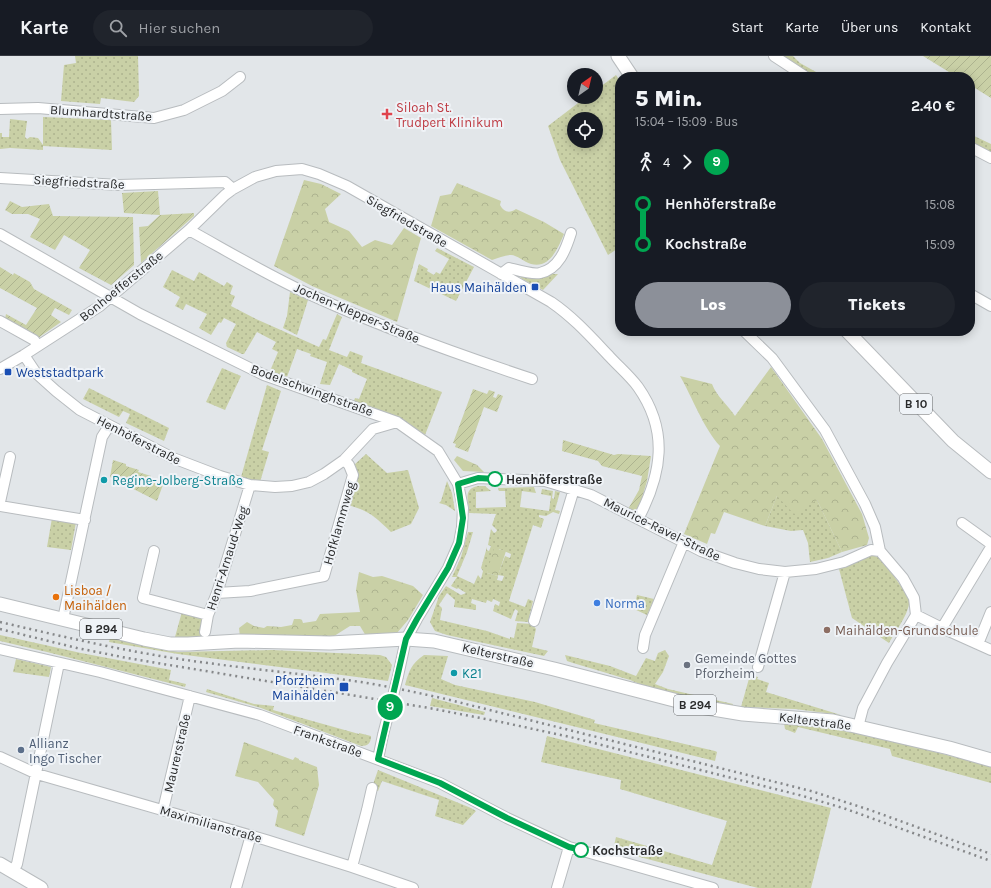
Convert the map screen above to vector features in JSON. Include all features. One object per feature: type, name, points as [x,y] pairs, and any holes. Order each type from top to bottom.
[{"type":"main road","points":[[618,56],[629,72]]},
{"type":"main road","name":"B 10","points":[[852,336],[941,430],[965,452],[991,472]]},
{"type":"main road","name":"Kelterstraße","points":[[0,604],[144,639],[176,644],[253,641],[330,643],[406,639],[434,641],[554,669],[709,708],[743,714],[813,719],[858,727],[991,760]]},
{"type":"main road","points":[[0,864],[41,888]]},
{"type":"street","points":[[774,56],[798,72]]},
{"type":"street","name":"Blumhardtstraße","points":[[0,109],[38,108],[154,118],[184,110],[222,91],[240,77]]},
{"type":"street","points":[[975,150],[991,158]]},
{"type":"street","name":"Siegfriedstraße","points":[[0,178],[119,185],[225,182],[233,189],[255,176],[276,171],[302,169],[319,174],[347,186],[566,312],[637,386],[645,398],[655,420],[659,444],[654,484],[638,519]]},
{"type":"street","name":"Bonhoefferstraße","points":[[0,369],[76,322],[112,297],[189,230],[233,189]]},
{"type":"street","name":"Jochen-Klepper-Straße","points":[[189,230],[270,275],[311,295],[396,332],[532,379]]},
{"type":"street","points":[[501,274],[510,268],[539,273],[548,270],[557,263],[566,248],[571,233]]},
{"type":"street","name":"Bodelschwinghstraße","points":[[0,234],[140,314],[264,375],[397,422],[438,451],[458,484],[463,518],[459,543],[448,568],[406,639],[378,759]]},
{"type":"street","points":[[975,297],[991,306]]},
{"type":"street","points":[[0,321],[34,340],[38,346]]},
{"type":"street","points":[[749,336],[772,358],[825,430],[865,504],[875,527],[880,551],[903,578],[914,598],[916,615],[887,663],[863,708],[858,727]]},
{"type":"street","name":"Henhöferstraße","points":[[24,355],[36,373],[80,410],[186,464],[250,485],[275,487],[300,484],[324,474],[344,460],[374,429],[397,422]]},
{"type":"street","points":[[63,619],[102,438],[109,426]]},
{"type":"street","points":[[0,502],[10,456]]},
{"type":"street","name":"Hofklammweg","points":[[217,593],[250,591],[324,576],[354,475],[349,465],[344,460]]},
{"type":"street","name":"Maurice-Ravel-Straße","points":[[458,484],[478,478],[545,481],[574,489],[591,495],[700,551],[735,563],[759,569],[785,572],[816,568],[844,562],[871,550],[880,551]]},
{"type":"street","name":"Henri-Arnaud-Weg","points":[[205,632],[208,615],[217,593],[250,485]]},
{"type":"street","points":[[534,621],[574,489]]},
{"type":"street","points":[[0,506],[85,520]]},
{"type":"street","points":[[962,523],[991,544]]},
{"type":"street","points":[[643,648],[645,635],[684,542]]},
{"type":"street","points":[[942,628],[991,547]]},
{"type":"street","points":[[154,551],[142,598],[208,615]]},
{"type":"street","points":[[758,667],[785,572]]},
{"type":"street","points":[[978,644],[991,612]]},
{"type":"street","points":[[916,615],[991,650]]},
{"type":"street","name":"Frankstraße","points":[[0,649],[100,672],[260,715],[440,783],[507,818],[569,847],[713,888]]},
{"type":"street","points":[[12,872],[17,864],[59,663]]},
{"type":"street","name":"Maurerstraße","points":[[163,810],[190,696]]},
{"type":"street","name":"Maximilianstraße","points":[[3,759],[37,774],[251,835],[413,888]]},
{"type":"street","points":[[352,867],[368,810],[372,788]]},
{"type":"street","points":[[236,888],[251,835]]},
{"type":"street","points":[[557,888],[569,847]]},
{"type":"green space","points":[[75,56],[138,56],[139,96],[134,102],[101,98],[100,104],[61,101],[64,65],[76,63]]},
{"type":"green space","points":[[785,56],[793,56],[800,63],[816,72],[807,72],[784,58]]},
{"type":"green space","points":[[923,56],[991,56],[991,98],[975,88],[975,72],[949,72]]},
{"type":"green space","points":[[615,76],[615,250],[608,255],[560,160],[548,126],[577,104],[603,104],[603,85]]},
{"type":"green space","points":[[43,117],[111,120],[112,150],[43,146],[43,150],[10,148],[0,149],[0,133],[2,133],[2,137],[9,137],[10,119],[27,121],[25,137],[27,139],[30,137],[38,138],[43,145]]},
{"type":"green space","points":[[975,136],[991,144],[991,152],[975,144]]},
{"type":"green space","points":[[304,180],[321,184],[341,194],[325,209],[329,222],[349,231],[362,247],[375,240],[392,245],[404,228],[421,238],[397,322],[312,286],[274,266]]},
{"type":"green space","points":[[457,183],[501,201],[500,205],[505,211],[509,212],[516,209],[544,222],[564,234],[556,251],[548,260],[538,265],[531,264],[511,255],[492,260],[431,226],[440,196],[451,194]]},
{"type":"green space","points":[[158,191],[160,215],[124,213],[122,193]]},
{"type":"green space","points":[[10,201],[22,207],[49,204],[53,216],[133,217],[134,265],[111,285],[79,268],[90,250],[64,235],[55,250],[30,237],[40,219],[28,214],[12,214],[5,210]]},
{"type":"green space","points":[[194,213],[194,216],[141,263],[139,227],[148,226],[160,215]]},
{"type":"green space","points":[[437,248],[474,267],[456,301],[414,281],[419,264],[428,269],[427,271],[434,275],[436,272],[440,274],[449,259],[435,251]]},
{"type":"green space","points":[[0,267],[13,275],[14,273],[30,282],[34,289],[72,310],[69,315],[55,308],[51,315],[61,322],[38,338],[5,319],[6,314],[26,325],[37,308],[0,288]]},
{"type":"green space","points":[[172,270],[194,281],[199,272],[224,286],[227,282],[233,286],[230,294],[235,296],[231,306],[256,319],[319,347],[323,339],[326,340],[337,314],[342,317],[329,350],[347,357],[350,351],[363,356],[361,363],[442,392],[425,435],[408,423],[353,403],[355,398],[359,399],[367,379],[339,364],[330,385],[320,384],[327,362],[310,356],[311,354],[297,349],[287,377],[270,371],[278,352],[272,349],[276,342],[257,332],[244,354],[227,347],[226,343],[236,324],[224,318],[221,323],[219,322],[211,335],[199,328],[207,314],[186,304],[183,310],[175,306],[180,297],[163,287]]},
{"type":"green space","points":[[523,274],[558,274],[543,290],[522,279],[520,277]]},
{"type":"green space","points":[[290,292],[308,300],[297,335],[283,328],[287,316]]},
{"type":"green space","points":[[771,367],[822,439],[862,514],[869,538],[867,545],[842,552],[817,500],[794,514],[777,496],[765,526],[724,512],[715,534],[711,533],[707,544],[684,534],[720,446],[703,422],[680,376],[712,384],[735,416]]},
{"type":"green space","points":[[222,368],[241,376],[225,410],[206,402]]},
{"type":"green space","points":[[267,385],[281,391],[262,450],[269,452],[260,482],[241,477]]},
{"type":"green space","points":[[89,388],[169,428],[164,441],[126,423],[130,414],[123,411],[119,417],[83,399]]},
{"type":"green space","points":[[473,389],[487,394],[489,390],[495,392],[493,397],[496,398],[498,394],[503,396],[497,412],[484,407],[468,452],[455,447],[456,444],[453,443]]},
{"type":"green space","points":[[563,440],[614,455],[651,456],[647,481],[639,508],[633,511],[627,511],[639,490],[642,476],[602,466],[598,461],[562,451]]},
{"type":"green space","points":[[366,454],[387,473],[408,470],[419,508],[411,524],[391,532],[372,515],[348,505],[354,465]]},
{"type":"green space","points":[[457,456],[477,465],[484,472],[463,471],[454,460]]},
{"type":"green space","points":[[113,460],[139,470],[138,472],[151,476],[151,478],[164,482],[157,501],[110,477]]},
{"type":"green space","points":[[447,481],[452,493],[455,511],[446,505],[439,503]]},
{"type":"green space","points":[[485,486],[491,491],[476,492],[476,508],[506,507],[505,491],[499,491],[498,488],[534,487],[536,493],[522,491],[520,507],[549,511],[551,496],[541,494],[542,489],[553,491],[552,498],[554,499],[555,491],[560,492],[555,510],[560,511],[559,514],[553,512],[546,516],[539,515],[539,517],[544,519],[541,528],[533,525],[509,601],[525,607],[528,599],[533,601],[528,622],[515,621],[518,611],[515,609],[511,619],[493,611],[495,604],[499,606],[500,602],[493,599],[492,602],[487,600],[486,603],[472,599],[471,603],[476,605],[476,610],[454,607],[455,600],[447,593],[439,605],[442,608],[440,620],[487,631],[510,639],[510,637],[514,638],[517,623],[532,624],[536,629],[532,647],[548,651],[544,656],[447,635],[435,631],[430,622],[439,596],[446,586],[461,595],[466,593],[451,586],[457,577],[452,577],[461,557],[468,532],[473,532],[457,576],[474,584],[478,575],[481,579],[483,571],[481,568],[487,547],[487,550],[489,551],[491,546],[488,545],[491,529],[494,533],[497,530],[492,525],[496,514],[469,513],[468,493],[473,488]],"holes":[[[499,549],[511,554],[510,558],[505,556],[498,575],[504,576],[502,581],[497,580],[498,576],[487,573]]]},
{"type":"green space","points":[[777,496],[817,500],[842,552],[828,558],[810,562],[808,543],[803,530],[791,531],[765,526]]},
{"type":"green space","points":[[52,518],[76,522],[71,550],[47,547]]},
{"type":"green space","points":[[494,548],[506,551],[498,576],[487,573]]},
{"type":"green space","points":[[872,555],[880,558],[885,563],[909,598],[906,615],[889,643],[852,618],[839,569]]},
{"type":"green space","points":[[359,572],[373,577],[382,576],[413,586],[423,595],[408,620],[397,633],[366,636],[360,626],[350,626],[331,638],[240,637],[239,628],[247,622],[254,626],[264,628],[267,626],[281,627],[292,625],[294,619],[300,619],[303,623],[316,621],[320,614],[360,612],[356,590]]},
{"type":"green space","points":[[637,595],[654,599],[647,615],[634,609]]},
{"type":"green space","points":[[183,608],[208,615],[203,640],[181,641],[175,637]]},
{"type":"green space","points":[[0,635],[81,653],[171,670],[169,680],[186,684],[185,687],[0,641]]},
{"type":"green space","points":[[110,638],[178,652],[272,650],[380,655],[386,657],[392,665],[388,681],[178,654],[109,642]]},
{"type":"green space","points":[[665,650],[669,656],[663,672],[655,684],[668,689],[733,704],[732,708],[709,704],[647,687],[630,680],[567,661],[565,655],[610,666],[636,676],[646,658],[655,661],[658,653]]},
{"type":"green space","points":[[424,655],[448,656],[441,679],[455,685],[535,702],[595,720],[594,723],[715,751],[717,752],[715,761],[405,685],[411,668]]},
{"type":"green space","points":[[16,659],[51,667],[49,677],[13,672]]},
{"type":"green space","points":[[750,675],[758,677],[757,679],[769,683],[766,692],[841,715],[795,709],[741,707]]},
{"type":"green space","points":[[207,689],[254,704],[274,706],[273,710],[371,736],[370,741],[369,744],[361,746],[261,708],[206,692]]},
{"type":"green space","points":[[432,698],[485,712],[484,715],[430,706]]},
{"type":"green space","points":[[784,723],[842,728],[978,763],[991,767],[991,783],[892,756],[890,749],[798,727],[795,733],[785,729]]},
{"type":"green space","points":[[547,736],[831,808],[811,888],[758,888],[613,850],[616,837],[712,865],[727,821],[620,789],[621,780],[541,762]]},
{"type":"green space","points":[[244,742],[293,760],[295,757],[317,767],[319,785],[304,836],[275,826],[278,811],[273,805],[274,800],[258,782],[235,776]]},
{"type":"green space","points":[[378,770],[476,811],[463,825],[435,816],[439,800],[382,781],[378,791],[371,790]]},
{"type":"railway","points":[[0,622],[120,649],[214,664],[361,682],[450,700],[811,791],[870,810],[991,854]]},
{"type":"railway","points":[[0,629],[77,648],[127,658],[429,708],[570,737],[803,796],[846,809],[991,861]]},
{"type":"bus line","name":"9","points":[[495,479],[478,478],[458,484],[463,508],[459,543],[436,590],[406,639],[403,658],[378,759],[440,783],[507,818],[569,847],[581,850]]},
{"type":"place","name":"Siloah St. Trudpert Klinikum","points":[[387,114]]},
{"type":"place","name":"Haus Maihälden","points":[[535,287]]},
{"type":"place","name":"Weststadtpark","points":[[8,372]]},
{"type":"place","name":"Henhöferstraße","points":[[495,479]]},
{"type":"place","name":"Regine-Jolberg-Straße","points":[[104,480]]},
{"type":"place","name":"Lisboa / Maihälden","points":[[56,597]]},
{"type":"place","name":"Norma","points":[[597,603]]},
{"type":"place","name":"Maihälden-Grundschule","points":[[827,630]]},
{"type":"place","name":"Gemeinde Gottes Pforzheim","points":[[687,665]]},
{"type":"place","name":"K21","points":[[454,673]]},
{"type":"place","name":"Pforzheim Maihälden","points":[[344,687]]},
{"type":"place","name":"Allianz Ingo Tischer","points":[[21,750]]},
{"type":"place","name":"Kochstraße","points":[[581,850]]}]
